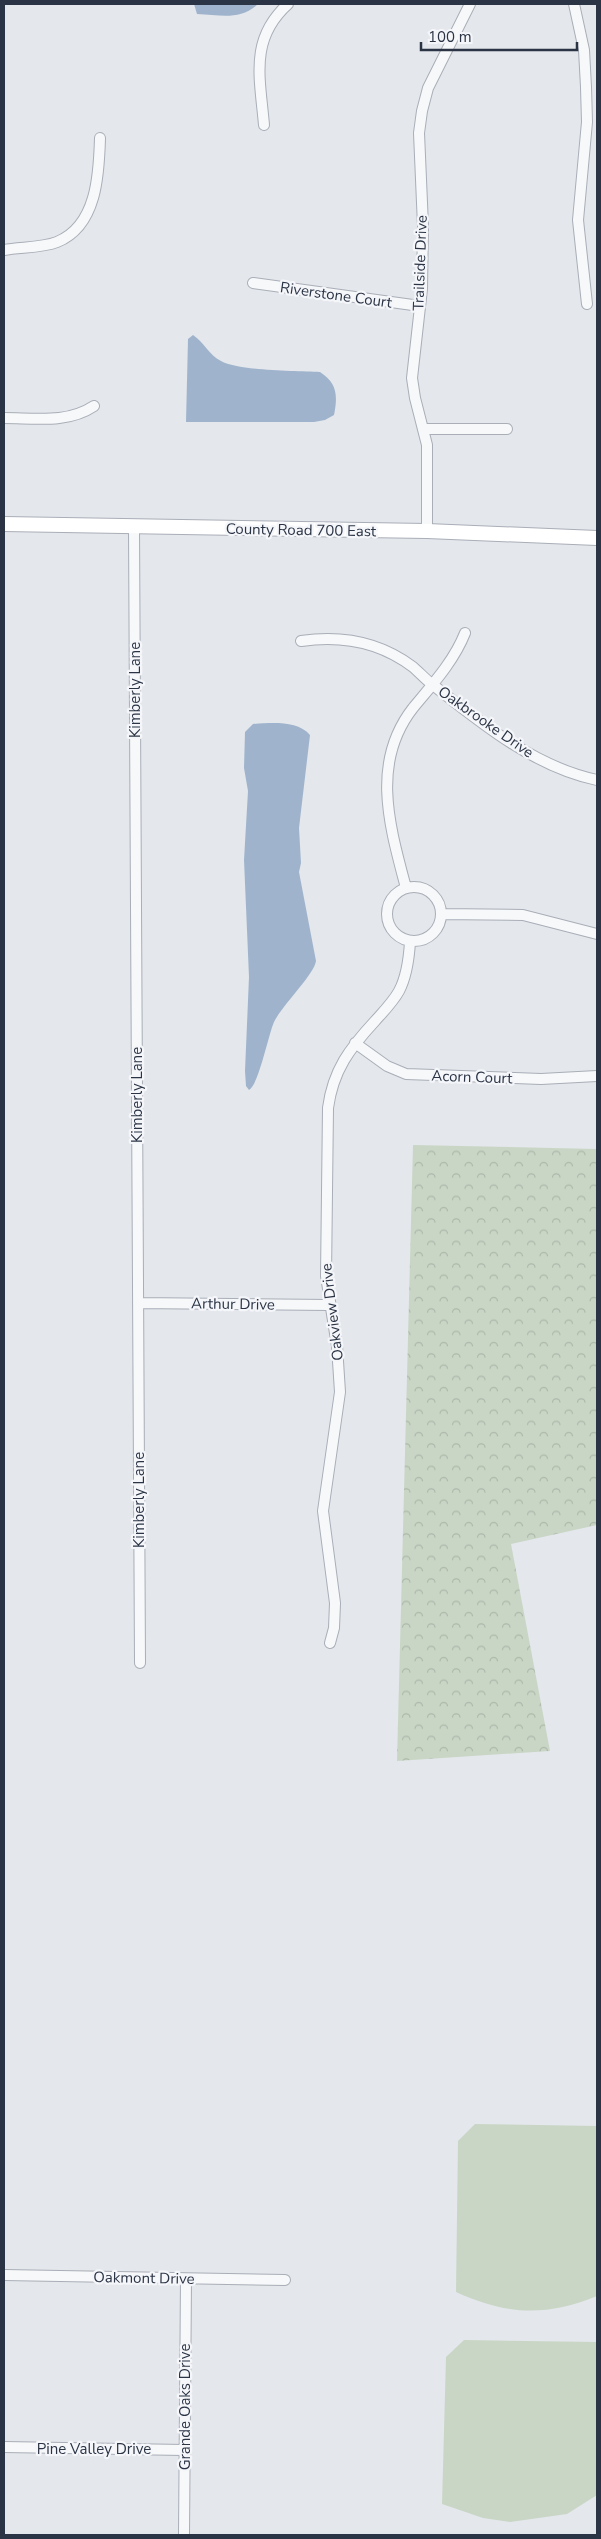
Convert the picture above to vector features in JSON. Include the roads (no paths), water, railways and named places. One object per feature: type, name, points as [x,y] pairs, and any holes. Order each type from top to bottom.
[{"type":"main road","name":"County Road 700 East","points":[[4,524],[427,532],[597,538]]},
{"type":"street","points":[[264,125],[259,64],[260,48],[266,32],[276,15],[288,4]]},
{"type":"street","name":"Trailside Drive","points":[[427,532],[427,446],[412,378],[420,306],[423,226],[419,133],[428,88],[470,4]]},
{"type":"street","points":[[574,4],[584,50],[586,87],[587,122],[578,220],[587,304]]},
{"type":"street","points":[[4,250],[56,242],[72,233],[83,220],[92,202],[97,182],[100,138]]},
{"type":"street","name":"Riverstone Court","points":[[253,283],[420,306]]},
{"type":"street","points":[[4,418],[61,418],[80,415],[94,406]]},
{"type":"street","points":[[423,429],[507,429]]},
{"type":"street","name":"Kimberly Lane","points":[[134,527],[140,1663]]},
{"type":"street","points":[[406,888],[388,813],[386,780],[388,760],[401,726],[455,654],[465,633]]},
{"type":"street","name":"Oakbrooke Drive","points":[[301,641],[320,638],[359,641],[405,661],[432,684],[526,752],[546,763],[597,780]]},
{"type":"street","points":[[406,888],[423,888],[430,892],[436,898],[442,914],[435,932],[428,938],[410,942],[394,933],[386,917],[391,899],[406,888]]},
{"type":"street","points":[[442,914],[523,914],[597,934]]},
{"type":"street","name":"Oakview Drive","points":[[330,1643],[334,1628],[335,1603],[324,1511],[340,1392],[337,1346],[329,1305],[325,1253],[328,1108],[333,1080],[340,1064],[354,1043],[400,990],[410,942]]},
{"type":"street","name":"Acorn Court","points":[[354,1043],[387,1066],[406,1074],[541,1079],[597,1076]]},
{"type":"street","name":"Arthur Drive","points":[[138,1303],[329,1305]]},
{"type":"street","name":"Oakmont Drive","points":[[4,2276],[285,2280]]},
{"type":"street","name":"Grande Oaks Drive","points":[[184,2535],[186,2278]]},
{"type":"street","name":"Pine Valley Drive","points":[[4,2447],[184,2450]]},
{"type":"water","points":[[194,4],[258,4],[244,13],[222,16],[197,14]]},
{"type":"water","points":[[193,335],[217,358],[229,364],[269,370],[320,372],[326,376],[335,390],[334,415],[325,420],[314,422],[186,422],[188,339]]},
{"type":"water","points":[[276,723],[291,725],[305,730],[310,735],[299,828],[301,863],[299,872],[316,961],[310,974],[274,1022],[260,1070],[253,1086],[249,1090],[246,1086],[245,1071],[249,977],[244,860],[248,791],[244,768],[245,732],[253,724]]}]
